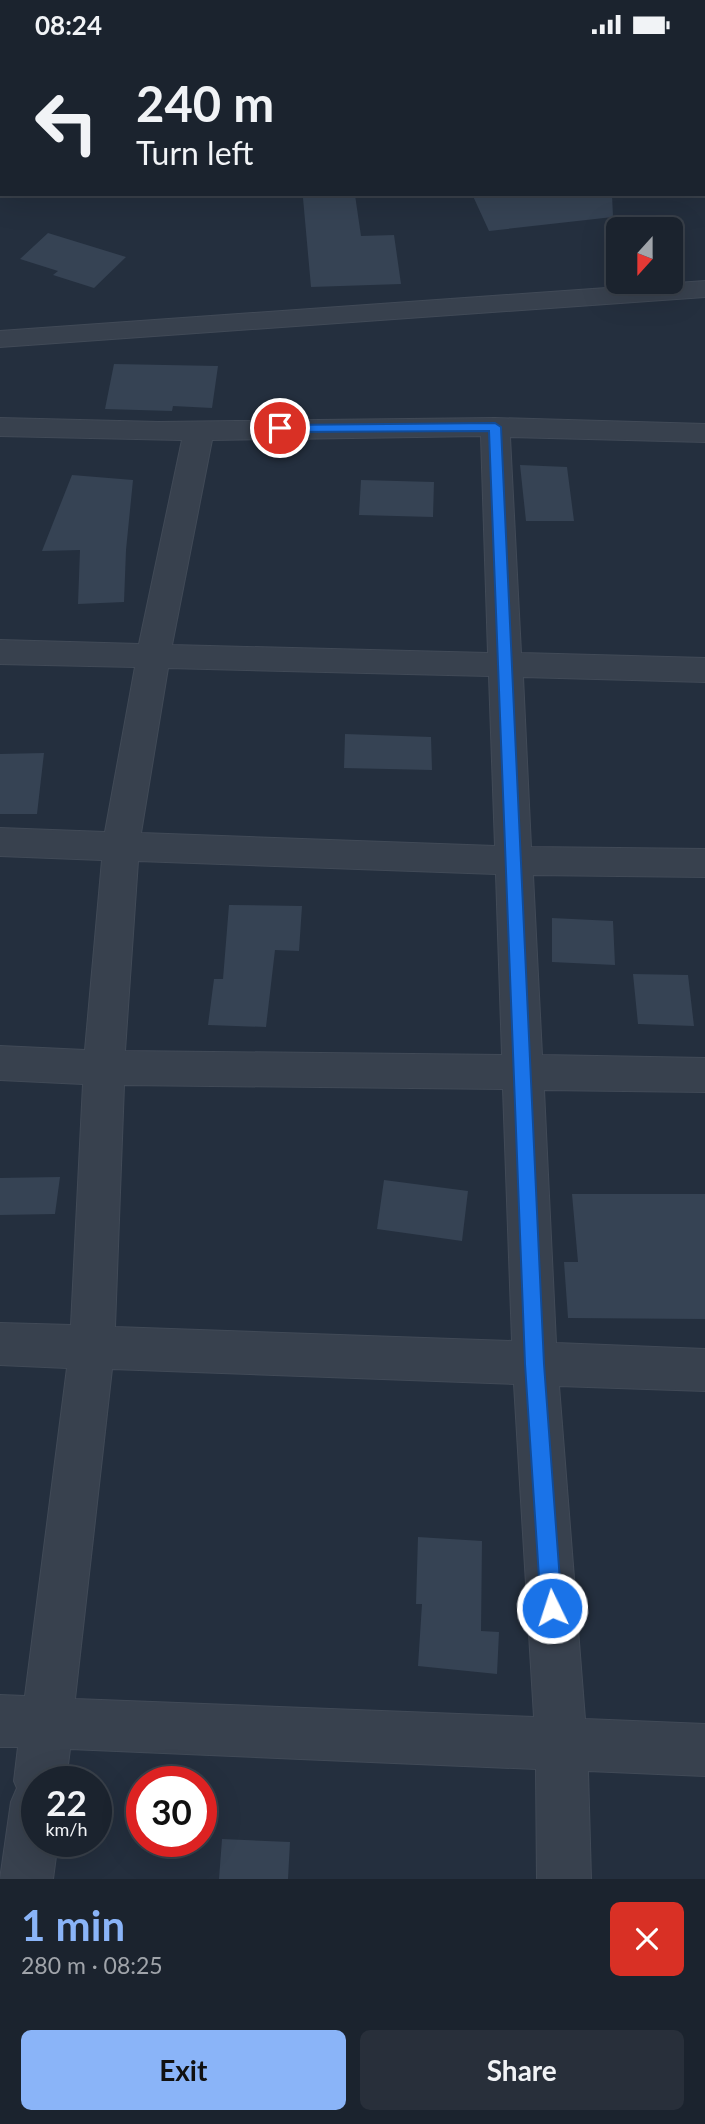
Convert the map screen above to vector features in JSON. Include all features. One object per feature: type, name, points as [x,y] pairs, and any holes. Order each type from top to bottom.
[{"type":"street","points":[[0,339],[705,289]]},
{"type":"street","points":[[0,427],[495,427],[705,433]]},
{"type":"street","points":[[495,427],[535,1364],[561,1744],[564,1879]]},
{"type":"street","points":[[36,1766],[24,1721],[92,1347],[104,1069],[121,846],[153,654],[200,429]]},
{"type":"street","points":[[0,652],[705,670]]},
{"type":"street","points":[[0,842],[515,861],[705,863]]},
{"type":"street","points":[[0,1063],[104,1069],[522,1070],[705,1075]]},
{"type":"street","points":[[0,1344],[705,1370]]},
{"type":"street","points":[[24,1721],[705,1750]]},
{"type":"street","points":[[26,1879],[29,1857]]},
{"type":"building","points":[[355,196],[361,236],[394,235],[401,284],[311,287],[303,198]]},
{"type":"building","points":[[473,196],[612,196],[613,217],[489,231]]},
{"type":"building","points":[[48,233],[126,257],[94,288],[53,275],[58,271],[20,259]]},
{"type":"building","points":[[114,364],[218,366],[212,408],[173,406],[172,411],[105,409]]},
{"type":"building","points":[[520,465],[567,467],[574,521],[526,521]]},
{"type":"building","points":[[72,475],[133,480],[124,602],[78,604],[80,550],[42,551]]},
{"type":"building","points":[[361,480],[434,482],[433,517],[359,515]]},
{"type":"building","points":[[345,734],[431,737],[432,770],[344,768]]},
{"type":"building","points":[[44,753],[37,814],[0,814],[0,754]]},
{"type":"building","points":[[229,905],[302,906],[299,951],[275,950],[266,1027],[208,1025],[214,979],[223,979]]},
{"type":"building","points":[[552,918],[613,921],[615,965],[552,962]]},
{"type":"building","points":[[633,974],[688,975],[694,1026],[638,1024]]},
{"type":"building","points":[[60,1177],[55,1214],[0,1215],[0,1178]]},
{"type":"building","points":[[384,1180],[468,1191],[462,1241],[377,1229]]},
{"type":"building","points":[[572,1194],[705,1194],[705,1319],[568,1318],[564,1262],[578,1262]]},
{"type":"building","points":[[418,1537],[482,1541],[481,1631],[499,1632],[497,1674],[418,1666],[422,1604],[416,1604]]},
{"type":"building","points":[[222,1839],[290,1842],[288,1879],[219,1879]]},
{"type":"route","points":[[280,428],[495,427],[535,1364],[552,1608]]}]
